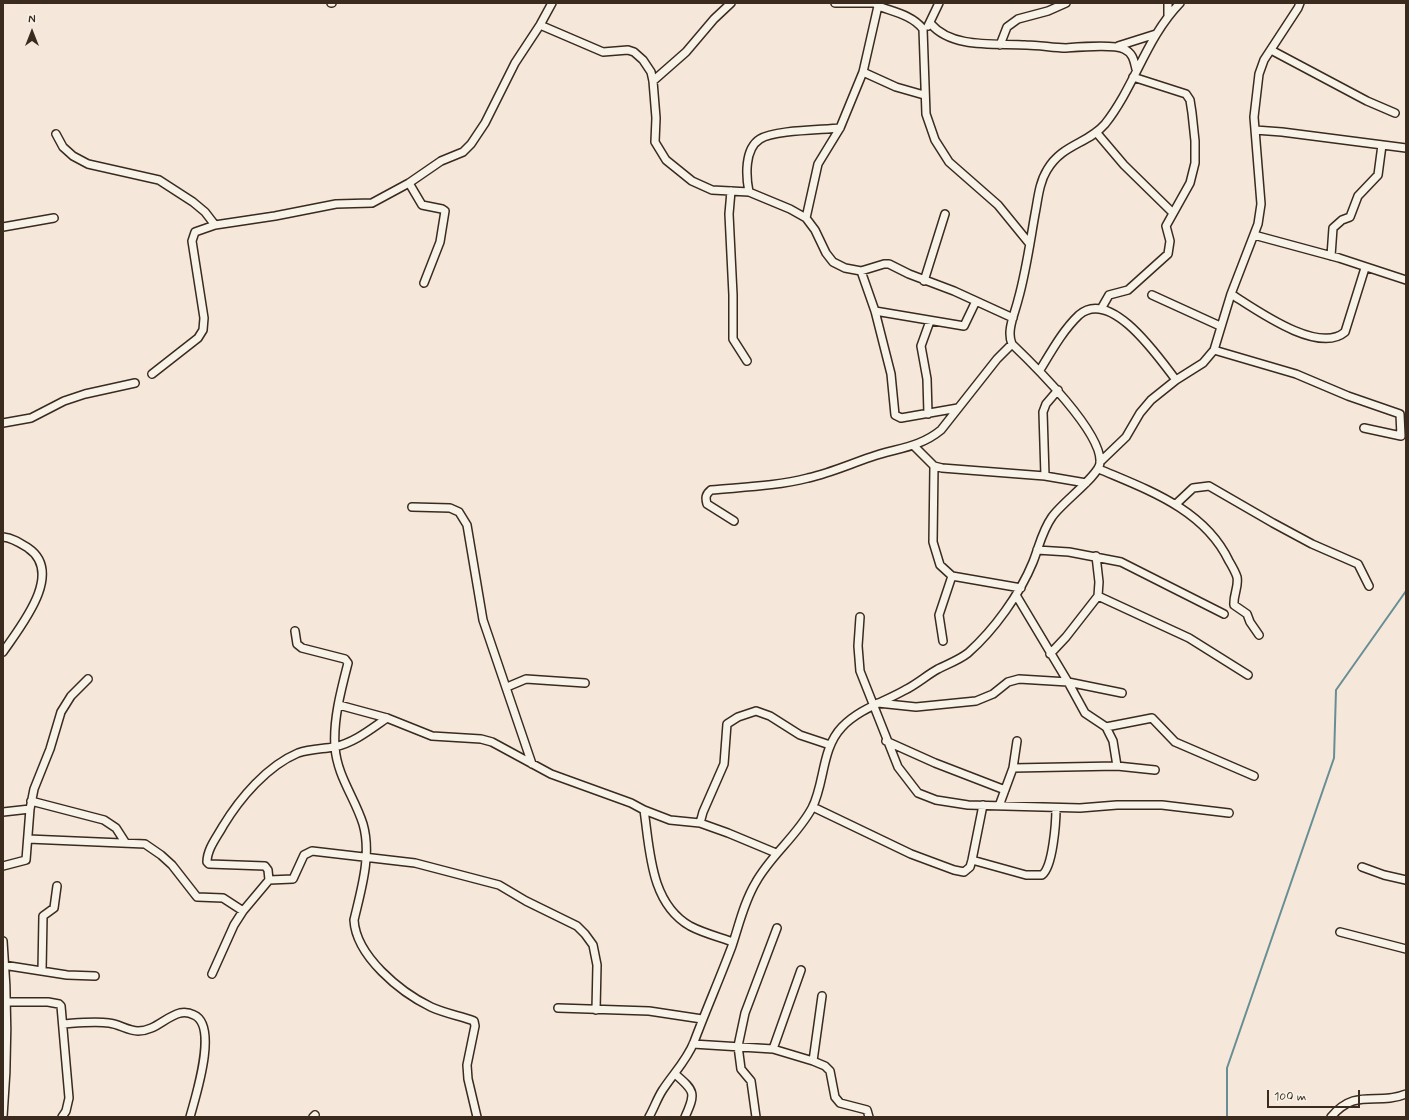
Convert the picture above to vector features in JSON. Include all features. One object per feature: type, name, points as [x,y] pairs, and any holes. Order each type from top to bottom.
[{"type":"street","points":[[152,374],[198,338],[203,330],[204,318],[192,236],[195,232],[215,225],[275,216],[336,204],[372,202],[379,200],[409,184],[441,162],[462,152],[471,144],[485,123],[515,63],[540,25],[552,3]]},
{"type":"street","points":[[653,81],[686,52],[714,19],[731,3]]},
{"type":"street","points":[[835,3],[875,4],[910,17],[923,29],[924,95],[929,126],[935,140],[949,162],[998,205],[1030,243]]},
{"type":"street","points":[[923,29],[931,24],[939,3]]},
{"type":"street","points":[[1000,45],[1007,27],[1018,19],[1048,12],[1066,3]]},
{"type":"street","points":[[1168,3],[1168,15]]},
{"type":"street","points":[[1100,466],[1099,449],[1093,438],[1058,390],[1040,370],[1012,344],[1009,335],[1022,287],[1038,194],[1046,171],[1053,161],[1068,148],[1096,132],[1105,124],[1156,34],[1168,15],[1180,3]]},
{"type":"street","points":[[649,1117],[662,1091],[675,1074],[693,1044],[754,884],[776,853],[804,821],[812,807],[830,745],[844,726],[875,704],[906,690],[926,676],[961,658],[969,652],[1021,588],[1042,534],[1050,518],[1065,501],[1086,483],[1126,437],[1145,407],[1176,380],[1203,363],[1214,350],[1220,326],[1231,294],[1254,235],[1261,204],[1261,182],[1255,130],[1259,74],[1264,60],[1300,3]]},
{"type":"street","points":[[806,218],[818,164],[840,128],[863,72],[875,4]]},
{"type":"street","points":[[931,24],[938,32],[946,36],[984,45],[1065,48],[1123,48],[1132,55],[1136,69]]},
{"type":"street","points":[[540,25],[603,52],[607,53],[622,50],[634,52],[648,66],[653,81],[656,118],[655,142],[659,151],[666,160],[697,184],[712,190],[749,192],[790,209],[806,218],[815,230],[826,253],[833,262],[845,268],[861,271],[887,264],[1014,318]]},
{"type":"street","points":[[1116,47],[1156,34]]},
{"type":"street","points":[[1271,50],[1367,101],[1396,113]]},
{"type":"street","points":[[863,72],[896,87],[924,95]]},
{"type":"street","points":[[1101,309],[1109,295],[1128,290],[1168,254],[1170,241],[1166,226],[1190,182],[1194,168],[1195,141],[1190,100],[1186,94],[1133,76]]},
{"type":"street","points":[[749,192],[747,178],[748,165],[754,144],[759,140],[782,133],[840,128]]},
{"type":"street","points":[[1255,130],[1282,132],[1406,148]]},
{"type":"street","points":[[1096,132],[1124,165],[1173,213]]},
{"type":"street","points":[[56,134],[63,147],[73,156],[88,164],[128,174],[145,175],[170,186],[205,212],[215,225]]},
{"type":"street","points":[[1331,256],[1332,228],[1342,220],[1350,217],[1358,196],[1377,177],[1382,145]]},
{"type":"street","points":[[409,184],[422,205],[442,209],[445,212],[440,242],[424,283]]},
{"type":"street","points":[[731,190],[730,214],[734,295],[733,339],[747,361]]},
{"type":"street","points":[[924,281],[945,214]]},
{"type":"street","points":[[3,227],[54,218]]},
{"type":"street","points":[[1254,235],[1331,256],[1406,280]]},
{"type":"street","points":[[1231,294],[1284,326],[1319,337],[1341,336],[1345,332],[1365,268]]},
{"type":"street","points":[[861,271],[875,311],[891,374],[893,413],[897,417],[901,418],[958,408]]},
{"type":"street","points":[[1152,295],[1220,326]]},
{"type":"street","points":[[875,311],[964,326],[966,325],[976,301]]},
{"type":"street","points":[[1040,370],[1056,344],[1080,315],[1095,308],[1110,311],[1133,329],[1176,380]]},
{"type":"street","points":[[928,414],[927,379],[921,346],[930,321]]},
{"type":"street","points":[[734,521],[707,504],[705,499],[711,490],[774,484],[807,479],[872,457],[914,446],[930,439],[941,430],[997,359],[1012,344]]},
{"type":"street","points":[[1214,350],[1296,374],[1348,396],[1400,414],[1401,436],[1364,428]]},
{"type":"street","points":[[3,423],[31,418],[64,401],[85,394],[135,383]]},
{"type":"street","points":[[1045,476],[1043,412],[1046,404],[1058,390]]},
{"type":"street","points":[[914,446],[934,466],[1045,476],[1086,483]]},
{"type":"street","points":[[934,466],[934,542],[940,565],[952,576],[1021,588]]},
{"type":"street","points":[[1100,466],[1176,504],[1217,539],[1225,551],[1237,580],[1237,592],[1234,605],[1247,614],[1250,622],[1259,635]]},
{"type":"street","points":[[1176,504],[1194,488],[1209,486],[1272,523],[1312,544],[1358,564],[1369,586]]},
{"type":"street","points":[[412,507],[450,508],[459,512],[467,525],[481,612],[532,764]]},
{"type":"street","points":[[3,537],[12,539],[37,555],[41,562],[42,571],[39,592],[34,604],[3,652]]},
{"type":"street","points":[[1037,550],[1096,556],[1121,562],[1224,614]]},
{"type":"street","points":[[1050,654],[1066,637],[1098,596],[1099,582],[1096,556]]},
{"type":"street","points":[[943,641],[939,615],[952,576]]},
{"type":"street","points":[[1016,595],[1025,608],[1085,713],[1106,727],[1113,741],[1117,766]]},
{"type":"street","points":[[1098,596],[1189,638],[1248,675]]},
{"type":"street","points":[[860,617],[858,661],[875,704],[886,740],[898,767],[918,793],[936,800],[968,805],[1056,808],[1117,804],[1162,805],[1230,812]]},
{"type":"street","points":[[295,631],[297,644],[302,648],[347,660],[348,663],[339,705],[335,747],[339,767],[346,787],[363,823],[366,856],[360,895],[354,920],[366,955],[388,977],[430,1007],[474,1021],[475,1026],[467,1064],[468,1079],[477,1117]]},
{"type":"street","points":[[507,688],[526,679],[585,683]]},
{"type":"street","points":[[3,866],[26,860],[31,801],[50,749],[61,712],[71,696],[88,680]]},
{"type":"street","points":[[875,704],[925,707],[976,701],[986,698],[1008,682],[1014,680],[1068,682],[1122,693]]},
{"type":"street","points":[[339,705],[387,718],[432,736],[481,739],[492,742],[551,774],[631,803],[644,810],[670,820],[700,823],[728,832],[776,853]]},
{"type":"street","points":[[700,823],[703,812],[724,764],[726,751],[726,729],[731,721],[756,710],[770,716],[800,735],[830,745]]},
{"type":"street","points":[[212,974],[228,935],[243,911],[269,880],[268,870],[265,866],[209,864],[207,862],[208,854],[230,815],[252,788],[268,773],[297,754],[308,750],[335,747],[356,738],[387,718]]},
{"type":"street","points":[[1106,727],[1152,718],[1175,742],[1254,776]]},
{"type":"street","points":[[886,740],[935,763],[1004,790]]},
{"type":"street","points":[[999,806],[1013,768],[1016,741]]},
{"type":"street","points":[[1013,768],[1117,766],[1155,770]]},
{"type":"street","points":[[31,801],[104,820],[116,828],[125,842]]},
{"type":"street","points":[[812,807],[912,854],[954,870],[967,870],[972,860],[983,805]]},
{"type":"street","points":[[972,860],[1026,875],[1042,875],[1046,872],[1055,833],[1056,808]]},
{"type":"street","points":[[3,812],[30,809]]},
{"type":"street","points":[[644,810],[656,880],[662,898],[677,915],[689,925],[733,942]]},
{"type":"street","points":[[28,839],[145,844],[161,854],[172,865],[197,897],[223,898],[243,911]]},
{"type":"street","points":[[269,880],[293,879],[304,855],[308,851],[366,856],[414,863],[499,885],[526,901],[577,926],[585,934],[593,945],[597,965],[596,1010]]},
{"type":"street","points":[[1362,867],[1377,873],[1406,880]]},
{"type":"street","points":[[42,971],[44,916],[54,908],[57,886]]},
{"type":"street","points":[[756,1117],[751,1080],[741,1069],[738,1046],[745,1013],[777,928]]},
{"type":"street","points":[[1340,932],[1406,949]]},
{"type":"street","points":[[3,941],[7,1002],[5,1020],[6,1072],[3,1117]]},
{"type":"street","points":[[4,965],[67,975],[95,976]]},
{"type":"street","points":[[773,1049],[801,970]]},
{"type":"street","points":[[813,1061],[822,996]]},
{"type":"street","points":[[7,1002],[48,1002],[59,1004],[61,1006],[69,1098],[66,1111],[62,1117]]},
{"type":"street","points":[[558,1008],[649,1011],[702,1020]]},
{"type":"street","points":[[63,1024],[108,1022],[138,1031],[149,1030],[179,1013],[190,1013],[197,1016],[203,1027],[206,1044],[204,1063],[190,1117]]},
{"type":"street","points":[[693,1044],[773,1049],[813,1061],[825,1066],[830,1071],[836,1097],[840,1102],[867,1110],[869,1117]]},
{"type":"street","points":[[675,1074],[690,1087],[692,1092],[685,1117]]},
{"type":"street","points":[[1331,1117],[1338,1109],[1358,1098],[1384,1098],[1406,1095]]},
{"type":"waterway","points":[[1227,1117],[1227,1068],[1334,758],[1336,690],[1406,591]]}]
